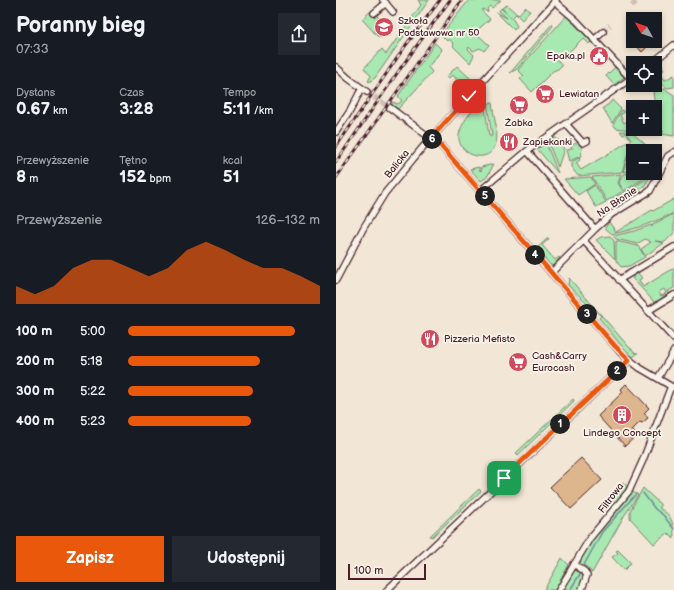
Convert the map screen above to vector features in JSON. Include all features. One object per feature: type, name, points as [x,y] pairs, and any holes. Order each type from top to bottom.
[{"type":"street","name":"Balicka","points":[[336,280],[377,205],[402,172],[555,1],[577,21],[626,72]]},
{"type":"street","points":[[374,13],[385,2],[393,12]]},
{"type":"street","points":[[594,40],[603,32]]},
{"type":"street","points":[[661,56],[674,45]]},
{"type":"street","points":[[336,67],[365,90],[336,132]]},
{"type":"street","points":[[480,191],[526,151],[626,82]]},
{"type":"street","points":[[389,107],[441,146],[629,360],[673,387]]},
{"type":"street","points":[[566,124],[584,143],[587,141]]},
{"type":"street","name":"Na Błonie","points":[[526,151],[595,229]]},
{"type":"street","name":"Na Błonie","points":[[551,273],[612,214],[650,191],[668,156],[674,152]]},
{"type":"street","points":[[584,241],[674,339]]},
{"type":"street","points":[[619,280],[674,247]]},
{"type":"street","points":[[648,311],[674,295]]},
{"type":"street","points":[[658,378],[674,351]]},
{"type":"street","points":[[387,590],[629,360]]},
{"type":"street","name":"Filtrowa","points":[[559,590],[590,538],[629,491],[673,387]]},
{"type":"street","points":[[574,564],[587,575],[582,589]]},
{"type":"green space","points":[[418,0],[429,0],[375,78],[369,82],[368,81],[371,76],[364,68],[382,49],[386,54],[421,5]]},
{"type":"green space","points":[[469,0],[501,0],[492,8],[490,6],[487,9],[487,12],[483,9],[482,11],[490,19],[475,32],[489,45],[484,51],[480,48],[473,51],[469,47],[468,49],[474,55],[470,63],[453,46],[454,44],[449,39],[447,41],[441,35]]},
{"type":"green space","points":[[507,5],[518,15],[525,7],[530,11],[522,20],[516,14],[512,18],[517,26],[514,30],[496,12],[507,18],[499,11],[501,8],[511,18],[502,8]]},
{"type":"green space","points":[[372,10],[389,30],[379,38],[362,19]]},
{"type":"green space","points":[[566,16],[592,41],[589,44],[583,38],[565,56],[561,53],[556,58],[562,65],[553,71],[532,92],[520,79],[524,76],[518,70]]},
{"type":"green space","points":[[552,24],[553,26],[517,69],[510,73]]},
{"type":"green space","points":[[435,43],[442,50],[428,67],[432,72],[398,109],[391,104],[392,102],[398,104],[402,101],[398,96]]},
{"type":"green space","points":[[457,66],[471,79],[462,89],[456,82],[456,78],[452,75],[448,79],[446,77]]},
{"type":"green space","points":[[615,67],[624,77],[614,85],[606,76]]},
{"type":"green space","points":[[674,75],[674,87],[667,88],[662,84],[662,76],[665,80]]},
{"type":"green space","points":[[665,89],[674,95],[674,136],[662,134],[664,131],[662,132],[662,100],[654,100],[653,92],[662,92],[662,90]]},
{"type":"green space","points":[[483,98],[485,100],[489,136],[492,136],[487,104],[492,103],[497,138],[492,151],[487,155],[480,156],[473,155],[466,151],[461,146],[459,139],[460,131],[464,122]]},
{"type":"green space","points":[[612,100],[621,109],[612,123],[603,108]]},
{"type":"green space","points":[[622,110],[625,112],[620,115],[624,123],[626,122],[626,129],[616,128],[613,124]]},
{"type":"green space","points":[[620,131],[626,132],[623,135]]},
{"type":"green space","points":[[628,136],[636,136],[645,144],[626,144],[626,160],[622,172],[578,176],[571,167],[571,162],[579,158],[580,160],[576,163],[581,170],[631,140]]},
{"type":"green space","points":[[554,137],[559,140],[564,149],[558,167],[548,142]]},
{"type":"green space","points":[[578,142],[582,148],[581,156],[569,161],[566,150],[572,149],[571,146]]},
{"type":"green space","points":[[546,143],[558,173],[537,149]]},
{"type":"green space","points":[[626,161],[626,172],[623,172]]},
{"type":"green space","points":[[494,164],[487,177],[481,181],[470,169],[479,167],[480,171],[482,170],[481,167]]},
{"type":"green space","points":[[621,174],[618,183],[623,191],[607,201],[592,177]]},
{"type":"green space","points":[[623,174],[626,174],[626,180],[641,180],[624,191],[619,183]]},
{"type":"green space","points":[[591,177],[595,184],[578,195],[564,179]]},
{"type":"green space","points":[[644,180],[648,180],[644,186],[615,204],[613,199]]},
{"type":"green space","points":[[595,185],[606,202],[596,207],[586,191]]},
{"type":"green space","points":[[674,199],[674,213],[659,220],[612,234],[605,228],[609,222],[616,232],[652,210],[653,211]]},
{"type":"green space","points":[[674,214],[674,233],[665,242],[655,241],[664,243],[645,256],[641,249],[651,242],[645,239],[637,244],[616,239],[613,236],[651,225],[652,227],[653,224]]},
{"type":"green space","points":[[610,236],[614,241],[615,259],[596,240],[601,237]]},
{"type":"green space","points":[[548,238],[549,239],[542,245],[555,260],[559,257],[560,258],[552,266],[536,249]]},
{"type":"green space","points":[[616,241],[638,246],[645,257],[629,266],[621,267],[616,261]]},
{"type":"green space","points":[[674,268],[674,288],[668,291],[670,295],[666,297],[664,294],[666,293],[664,289],[659,292],[661,296],[663,295],[665,298],[656,304],[632,278],[638,273],[642,278],[639,280],[643,287]]},
{"type":"green space","points":[[569,278],[628,346],[638,353],[633,357],[621,345],[599,318],[601,316],[568,285]]},
{"type":"green space","points":[[573,399],[574,401],[518,455],[516,453]]},
{"type":"green space","points":[[623,482],[627,487],[625,491],[609,510],[603,504],[615,494]]},
{"type":"green space","points":[[643,488],[660,504],[660,509],[668,514],[673,525],[674,539],[668,533],[654,544],[630,518],[630,511]]},
{"type":"green space","points":[[479,489],[481,491],[432,537],[430,536]]},
{"type":"green space","points":[[633,492],[638,495],[624,516],[592,573],[588,568],[581,564],[580,561],[592,539]]},
{"type":"green space","points":[[618,550],[631,563],[624,570],[612,557],[618,553],[616,551]]},
{"type":"green space","points":[[562,558],[569,565],[555,590],[544,590]]},
{"type":"green space","points":[[574,570],[581,573],[583,576],[580,590],[561,590]]},
{"type":"building","points":[[638,48],[646,48],[642,52]]},
{"type":"building","name":"Lindego Concept","points":[[626,384],[649,408],[644,413],[648,418],[642,423],[640,422],[632,430],[637,435],[625,446],[598,416],[623,392],[621,389]]},
{"type":"building","points":[[581,458],[602,480],[571,509],[550,487]]},
{"type":"waterway","points":[[643,493],[655,509],[663,515],[674,529]]},
{"type":"waterway","points":[[584,565],[602,532],[636,494]]},
{"type":"waterway","points":[[570,590],[580,574]]},
{"type":"tunnel","points":[[632,6],[638,0]]},
{"type":"tunnel","points":[[603,32],[610,25]]},
{"type":"tunnel","points":[[367,92],[389,107]]},
{"type":"railway","points":[[336,147],[406,45],[440,0]]},
{"type":"railway","points":[[336,162],[450,0]]},
{"type":"railway","points":[[336,178],[462,0]]},
{"type":"place","name":"Szkoła Podstawowa nr 50","points":[[384,27]]},
{"type":"place","name":"Epaka.pl","points":[[599,56]]},
{"type":"place","name":"Lewiatan","points":[[545,94]]},
{"type":"place","name":"Żabka","points":[[519,105]]},
{"type":"place","name":"Zapiekanki","points":[[509,142]]},
{"type":"place","name":"Pizzeria Mefisto","points":[[430,339]]},
{"type":"place","name":"Cash&Carry Eurocash","points":[[518,362]]},
{"type":"place","name":"Lindego Concept","points":[[622,415]]},
{"type":"route","points":[[469,96],[431,138],[441,146],[490,204],[621,353],[629,360],[504,478]]}]
